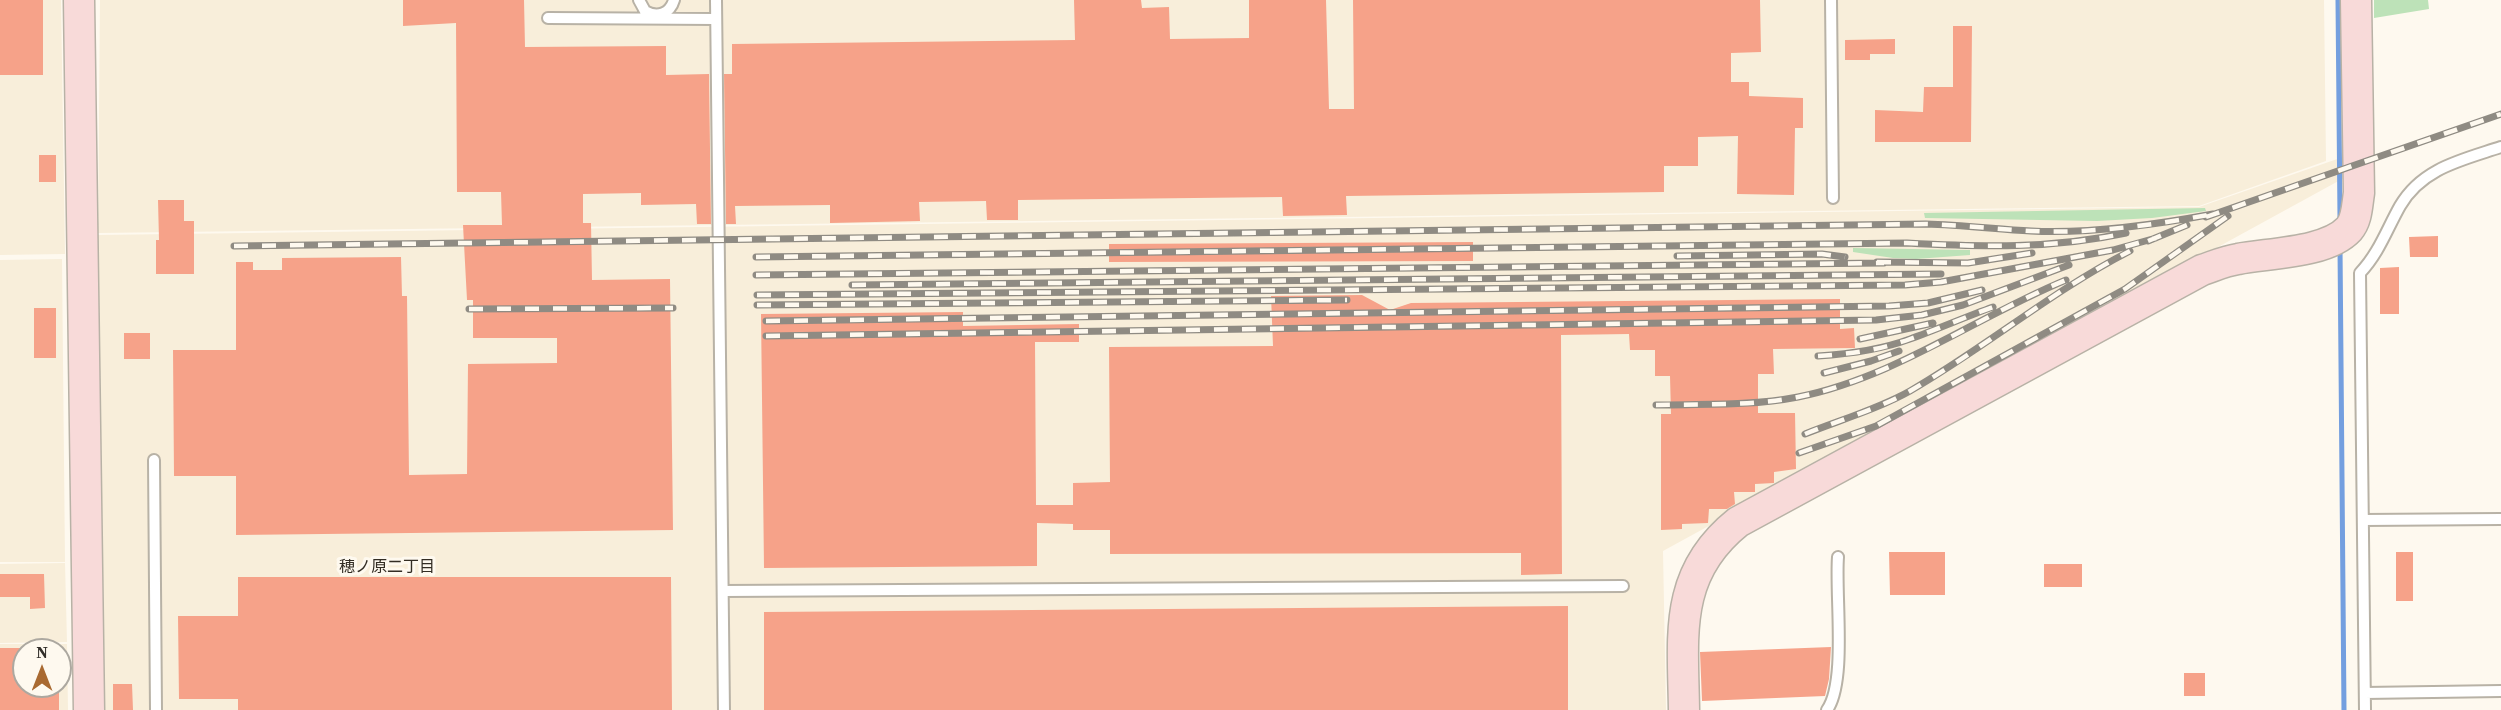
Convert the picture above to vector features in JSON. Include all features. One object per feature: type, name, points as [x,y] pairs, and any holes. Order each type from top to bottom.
[{"type":"street","points":[[79,0],[89,710]]},
{"type":"street","points":[[1684,710],[1683,630],[1687,597],[1700,564],[1723,534],[1738,522],[2202,270],[2234,260],[2317,245],[2334,240],[2350,228],[2356,213],[2359,193],[2356,0]]},
{"type":"lane","points":[[639,0],[645,11],[657,17]]},
{"type":"lane","points":[[657,17],[668,11],[675,0]]},
{"type":"lane","points":[[716,0],[724,710]]},
{"type":"lane","points":[[1831,0],[1833,198]]},
{"type":"lane","points":[[548,18],[716,19]]},
{"type":"lane","points":[[2365,710],[2360,273],[2380,247],[2401,205],[2415,184],[2437,169],[2501,147]]},
{"type":"lane","points":[[154,460],[156,710]]},
{"type":"lane","points":[[2363,520],[2501,519]]},
{"type":"lane","points":[[1827,710],[1835,695],[1839,669],[1836,583],[1838,556]]},
{"type":"lane","points":[[723,591],[1623,586]]},
{"type":"lane","points":[[2365,693],[2501,691]]},
{"type":"shaded area","points":[[0,0],[61,0],[65,254],[0,255]]},
{"type":"shaded area","points":[[100,0],[2324,0],[2326,161],[2199,206],[98,233]]},
{"type":"shaded area","points":[[2343,157],[2344,178],[1663,551],[1666,710],[105,710],[98,235],[2199,207]]},
{"type":"shaded area","points":[[62,259],[65,562],[0,562],[0,260]]},
{"type":"shaded area","points":[[65,563],[67,638],[12,638],[12,643],[0,643],[0,564]]},
{"type":"shaded area","points":[[0,644],[12,644],[12,698],[68,698],[68,710],[0,710]]},
{"type":"green space","points":[[2374,0],[2428,0],[2429,9],[2374,18]]},
{"type":"green space","points":[[2205,208],[2206,211],[2152,218],[2097,221],[1925,218],[1924,213]]},
{"type":"green space","points":[[1853,248],[1970,250],[1970,255],[1916,259],[1893,258],[1853,252]]},
{"type":"building","points":[[0,0],[43,0],[43,75],[0,75]]},
{"type":"building","points":[[403,0],[524,0],[525,47],[666,46],[666,75],[709,74],[711,224],[697,224],[696,204],[641,205],[641,193],[583,194],[583,223],[591,223],[592,280],[670,279],[673,530],[236,535],[236,476],[174,476],[173,350],[236,350],[236,262],[253,262],[253,270],[282,270],[282,258],[401,257],[402,296],[407,296],[409,475],[467,474],[468,364],[557,363],[557,338],[473,338],[473,300],[467,300],[463,225],[502,225],[501,192],[457,192],[456,23],[403,26]]},
{"type":"building","points":[[1074,0],[1141,0],[1142,8],[1169,7],[1170,39],[1249,38],[1249,0],[1326,0],[1329,109],[1354,109],[1353,0],[1760,0],[1761,52],[1731,53],[1731,82],[1749,82],[1749,96],[1803,98],[1803,128],[1795,128],[1794,195],[1737,194],[1738,136],[1698,137],[1698,166],[1664,166],[1664,192],[1346,196],[1347,215],[1283,216],[1282,197],[1018,200],[1018,220],[987,220],[986,201],[919,202],[920,221],[830,223],[830,205],[735,206],[736,224],[726,224],[724,74],[732,74],[732,44],[1075,40]]},
{"type":"building","points":[[1953,26],[1972,26],[1971,142],[1875,142],[1875,110],[1923,112],[1924,87],[1953,87]]},
{"type":"building","points":[[1895,39],[1895,54],[1870,54],[1870,60],[1845,60],[1845,40]]},
{"type":"building","points":[[39,155],[56,155],[56,182],[39,182]]},
{"type":"building","points":[[158,200],[184,200],[184,221],[194,221],[194,274],[156,274],[156,240],[159,240]]},
{"type":"building","points":[[2438,236],[2438,257],[2410,257],[2409,237]]},
{"type":"building","points":[[1473,242],[1473,261],[1109,262],[1109,244]]},
{"type":"building","points":[[2399,267],[2399,314],[2380,314],[2380,268]]},
{"type":"building","points":[[1362,295],[1390,310],[1411,303],[1840,299],[1840,329],[1854,328],[1855,348],[1773,349],[1774,374],[1758,374],[1758,413],[1795,413],[1796,469],[1774,472],[1774,483],[1755,484],[1755,492],[1734,492],[1735,504],[1727,509],[1709,509],[1708,523],[1682,524],[1682,529],[1661,530],[1661,414],[1671,414],[1670,376],[1655,376],[1655,350],[1630,350],[1629,334],[1561,335],[1562,574],[1521,575],[1521,553],[1110,554],[1110,530],[1073,530],[1073,524],[1037,523],[1037,566],[764,568],[761,314],[963,312],[963,326],[1079,324],[1079,342],[1035,342],[1036,505],[1073,505],[1073,483],[1110,482],[1109,347],[1273,346],[1271,296]]},
{"type":"building","points":[[34,308],[56,308],[56,358],[34,358]]},
{"type":"building","points":[[124,333],[150,333],[150,359],[124,359]]},
{"type":"building","points":[[1889,552],[1945,552],[1945,595],[1890,595]]},
{"type":"building","points":[[2396,552],[2413,552],[2413,601],[2396,601]]},
{"type":"building","points":[[2044,564],[2082,564],[2082,587],[2044,587]]},
{"type":"building","points":[[0,574],[44,574],[45,608],[30,609],[30,597],[0,597]]},
{"type":"building","points":[[238,577],[671,577],[672,710],[238,710],[238,699],[179,699],[178,616],[238,616]]},
{"type":"building","points":[[1568,606],[1568,710],[764,710],[764,612]]},
{"type":"building","points":[[1831,647],[1829,679],[1825,696],[1702,701],[1700,652]]},
{"type":"building","points":[[0,648],[12,648],[12,698],[59,698],[59,710],[0,710]]},
{"type":"building","points":[[2184,673],[2205,673],[2205,696],[2184,696]]},
{"type":"building","points":[[113,684],[132,684],[133,710],[113,710]]},
{"type":"waterway","points":[[2338,0],[2340,219]]},
{"type":"waterway","points":[[2340,247],[2344,710]]},
{"type":"railway","points":[[2206,217],[2501,114]]},
{"type":"railway","points":[[234,246],[1926,224],[2054,232],[2122,228],[2213,214]]},
{"type":"railway","points":[[1799,453],[1876,426],[2125,289],[2228,216]]},
{"type":"railway","points":[[2148,241],[2187,225]]},
{"type":"railway","points":[[756,257],[1907,243],[2017,246],[2071,242],[2126,233]]},
{"type":"railway","points":[[757,295],[1905,285],[1941,282],[2113,250],[2156,238]]},
{"type":"railway","points":[[1805,434],[1872,409],[1910,391],[2046,301],[2130,251]]},
{"type":"railway","points":[[1877,262],[1968,263],[2032,253]]},
{"type":"railway","points":[[1677,256],[1822,254],[1845,257]]},
{"type":"railway","points":[[756,275],[1884,263]]},
{"type":"railway","points":[[766,336],[1876,320],[1922,315],[1963,305],[2069,265]]},
{"type":"railway","points":[[852,285],[1941,274]]},
{"type":"railway","points":[[1656,405],[1763,402],[1798,397],[1833,388],[1901,361],[2066,280]]},
{"type":"railway","points":[[766,321],[1889,306],[1928,303],[1982,290]]},
{"type":"railway","points":[[757,305],[1347,300]]},
{"type":"railway","points":[[1818,356],[1853,353],[1899,343],[1993,307]]},
{"type":"railway","points":[[469,309],[673,308]]},
{"type":"railway","points":[[1860,339],[1933,323]]},
{"type":"railway","points":[[1824,373],[1899,351]]},
{"type":"district","name":"穂ノ原二丁目","points":[[387,568]]}]
